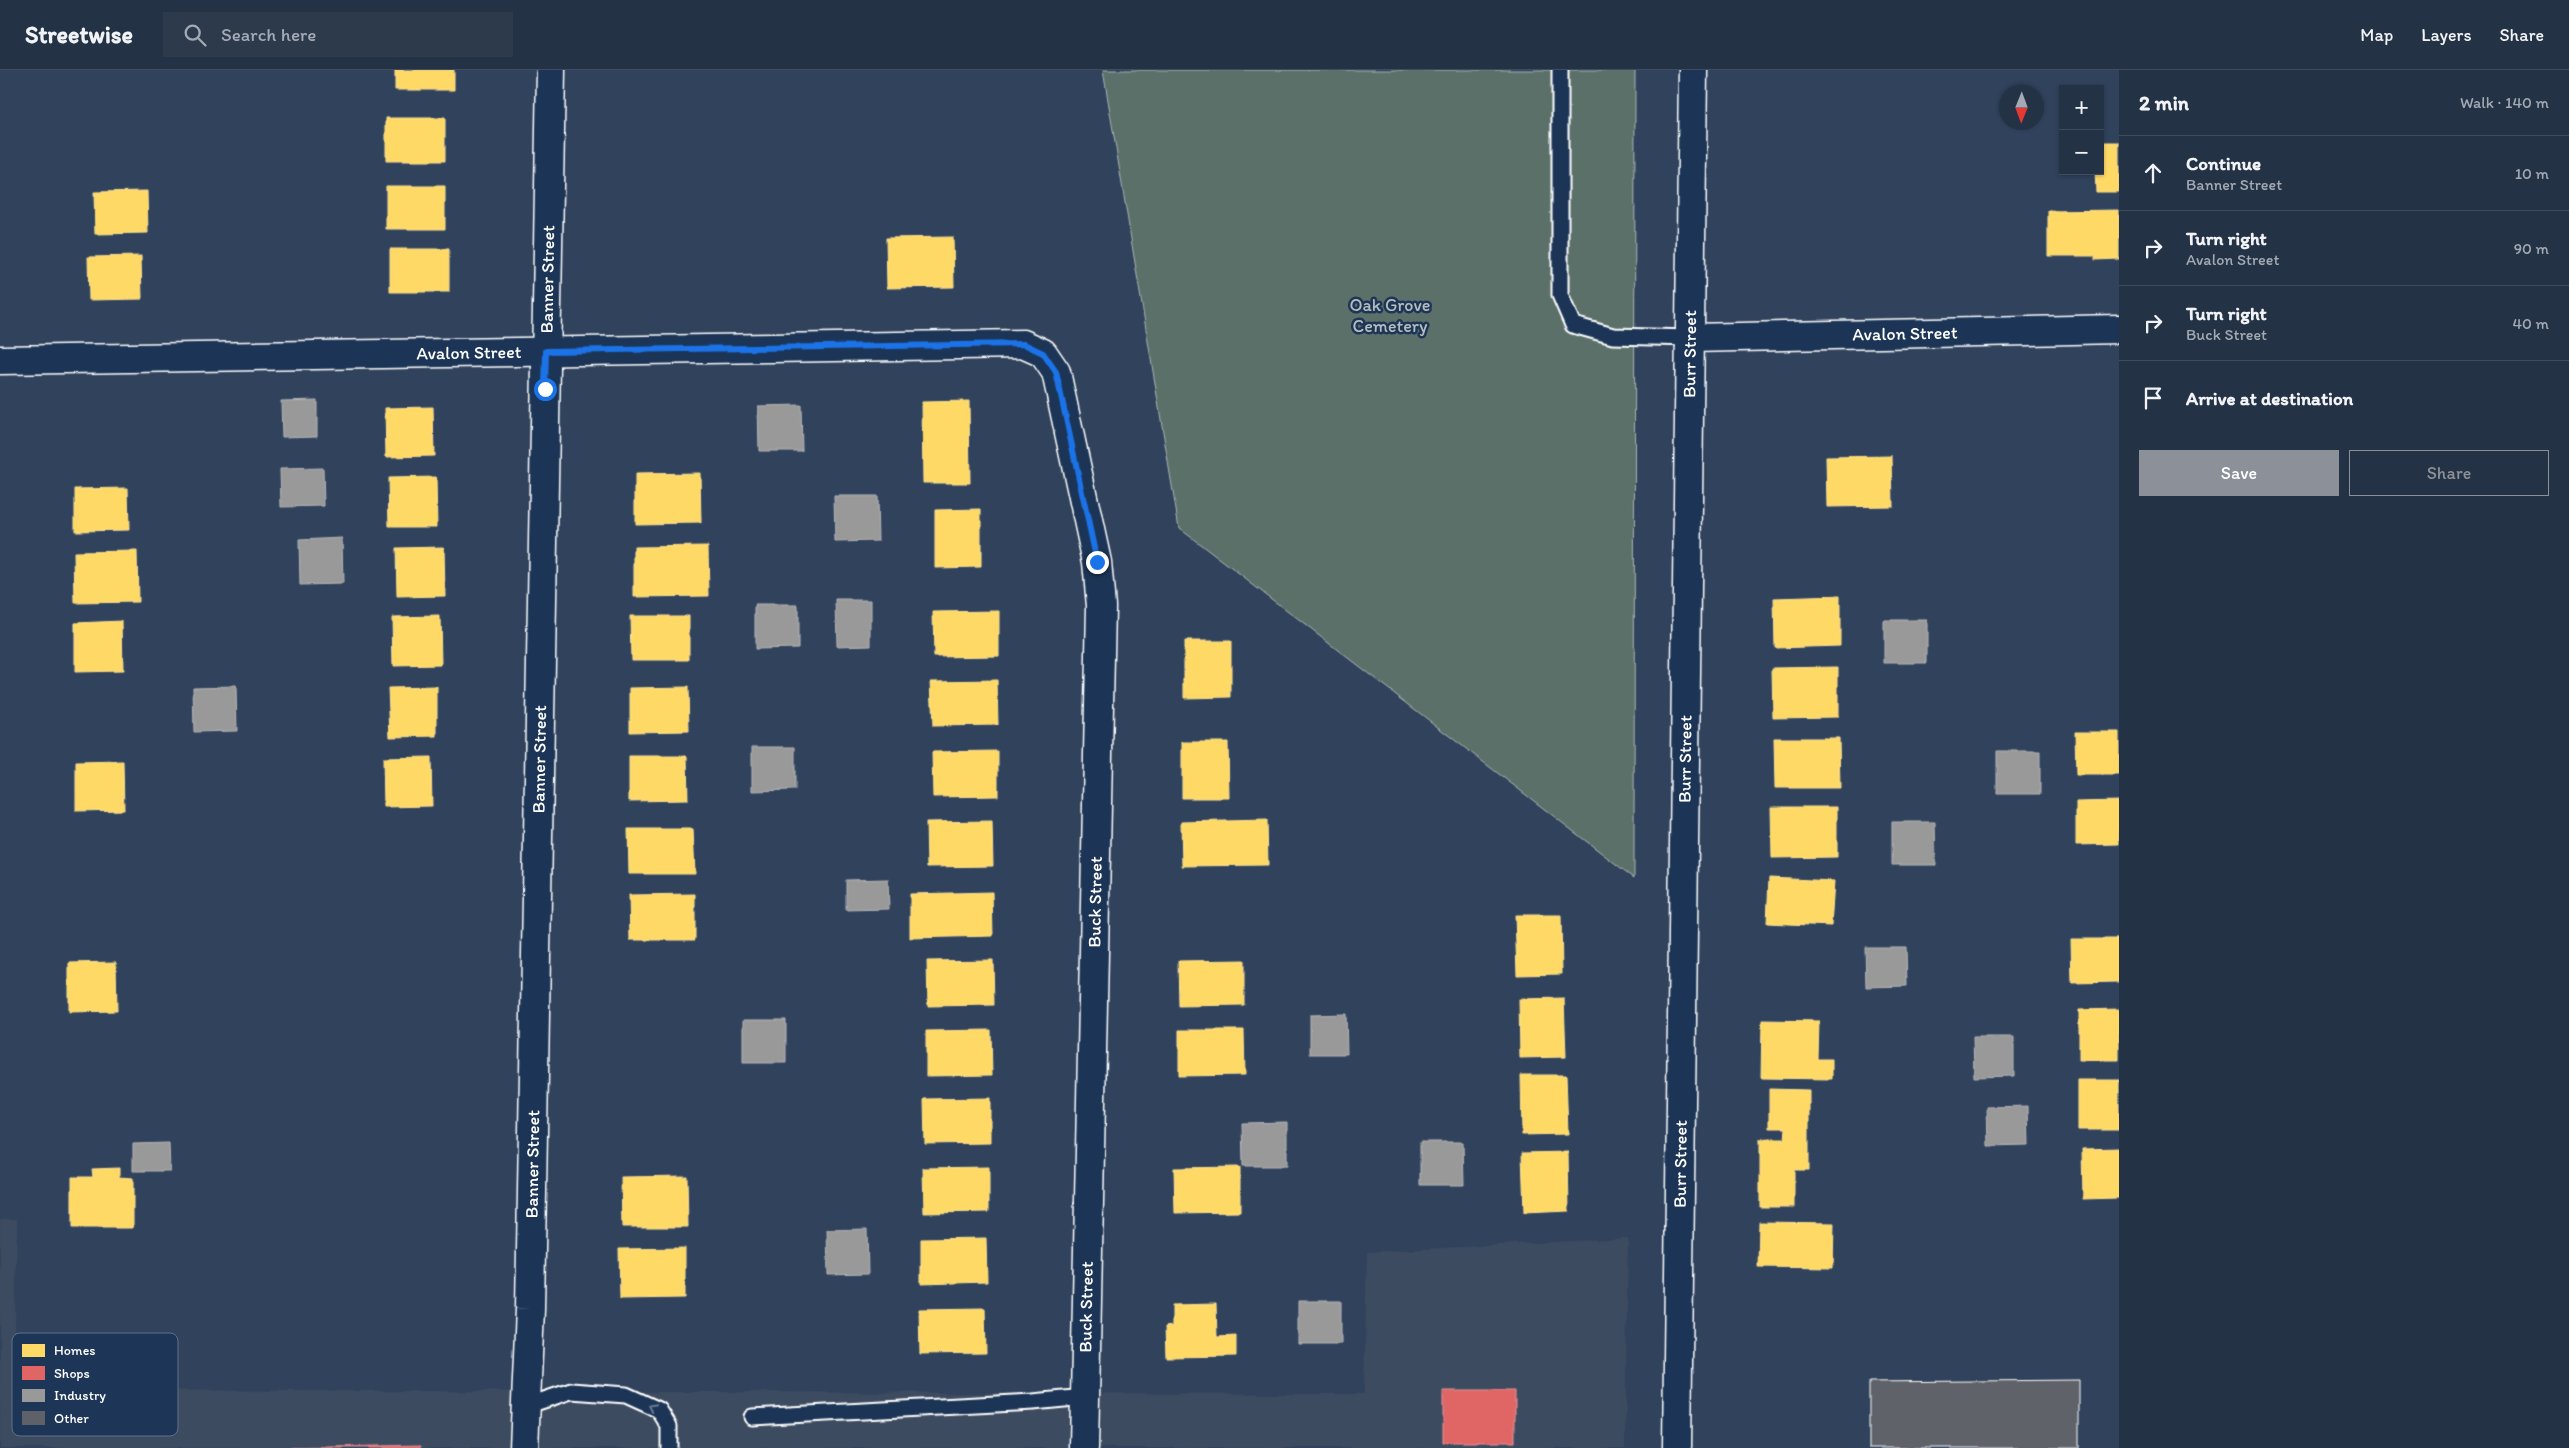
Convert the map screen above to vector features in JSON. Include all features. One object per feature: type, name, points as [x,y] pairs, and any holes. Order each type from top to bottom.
[{"type":"street","name":"Banner Street","points":[[524,1448],[530,1299],[551,70]]},
{"type":"street","name":"Burr Street","points":[[1677,1448],[1693,70]]},
{"type":"street","name":"Avalon Street","points":[[1691,338],[2119,329]]},
{"type":"street","name":"Avalon Street","points":[[0,360],[1024,344],[1043,353],[1050,362]]},
{"type":"street","name":"Buck Street","points":[[1050,362],[1056,372],[1097,562],[1101,606],[1084,1448]]},
{"type":"lane","points":[[1560,70],[1560,295],[1573,325],[1612,336],[1691,338]]},
{"type":"lane","points":[[526,1406],[571,1390],[626,1395],[659,1410],[669,1426],[669,1448]]},
{"type":"lane","points":[[752,1417],[1033,1402],[1085,1397]]},
{"type":"shaded area","points":[[0,1219],[17,1219],[15,1333],[12,1333],[12,1436],[178,1436],[178,1390],[1364,1394],[1367,1252],[1628,1238],[1625,1448],[0,1448]]},
{"type":"green space","name":"Oak Grove Cemetery","points":[[1103,70],[1635,70],[1634,878],[1179,528]]},
{"type":"building: Homes","points":[[395,70],[454,70],[454,90],[395,90]]},
{"type":"building: Homes","points":[[386,118],[445,118],[445,161],[386,161]]},
{"type":"building: Homes","points":[[2104,142],[2119,142],[2119,192],[2096,192],[2095,175],[2104,175]]},
{"type":"building: Homes","points":[[386,186],[445,186],[445,229],[386,229]]},
{"type":"building: Homes","points":[[147,191],[148,233],[95,234],[94,192]]},
{"type":"building: Homes","points":[[2119,210],[2119,259],[2095,260],[2095,256],[2048,256],[2048,211]]},
{"type":"building: Homes","points":[[953,237],[954,287],[887,288],[886,238]]},
{"type":"building: Homes","points":[[390,249],[449,249],[449,292],[390,292]]},
{"type":"building: Homes","points":[[141,256],[142,299],[89,300],[88,257]]},
{"type":"building: Homes","points":[[969,401],[970,483],[923,483],[922,402]]},
{"type":"building: Homes","points":[[433,407],[434,456],[386,457],[385,408]]},
{"type":"building: Homes","points":[[1892,456],[1893,506],[1827,507],[1826,457]]},
{"type":"building: Homes","points":[[700,473],[701,523],[635,524],[635,474]]},
{"type":"building: Homes","points":[[436,477],[437,527],[389,527],[388,478]]},
{"type":"building: Homes","points":[[128,488],[129,530],[75,531],[75,489]]},
{"type":"building: Homes","points":[[981,509],[981,567],[935,568],[935,510]]},
{"type":"building: Homes","points":[[708,546],[709,596],[634,597],[634,547]]},
{"type":"building: Homes","points":[[444,547],[445,596],[397,597],[396,548]]},
{"type":"building: Homes","points":[[137,551],[138,602],[75,603],[74,552]]},
{"type":"building: Homes","points":[[1840,596],[1840,646],[1775,648],[1774,598]]},
{"type":"building: Homes","points":[[999,611],[999,656],[934,657],[933,612]]},
{"type":"building: Homes","points":[[440,616],[441,665],[393,666],[392,617]]},
{"type":"building: Homes","points":[[630,616],[689,616],[689,660],[631,660]]},
{"type":"building: Homes","points":[[122,621],[123,671],[75,672],[75,623]]},
{"type":"building: Homes","points":[[1184,641],[1231,641],[1231,697],[1184,698]]},
{"type":"building: Homes","points":[[1838,667],[1838,717],[1773,718],[1772,668]]},
{"type":"building: Homes","points":[[997,680],[998,725],[933,726],[931,681]]},
{"type":"building: Homes","points":[[437,687],[437,736],[390,737],[388,688]]},
{"type":"building: Homes","points":[[688,687],[689,731],[630,732],[630,688]]},
{"type":"building: Homes","points":[[2075,732],[2119,732],[2119,775],[2076,775]]},
{"type":"building: Homes","points":[[1774,738],[1839,738],[1840,788],[1775,788]]},
{"type":"building: Homes","points":[[1182,742],[1228,742],[1229,798],[1182,798]]},
{"type":"building: Homes","points":[[998,751],[998,796],[933,797],[932,752]]},
{"type":"building: Homes","points":[[629,756],[687,756],[688,800],[629,801]]},
{"type":"building: Homes","points":[[431,757],[432,806],[384,807],[383,758]]},
{"type":"building: Homes","points":[[123,761],[124,810],[76,811],[76,762]]},
{"type":"building: Homes","points":[[2119,801],[2119,844],[2076,845],[2076,802]]},
{"type":"building: Homes","points":[[1771,807],[1837,807],[1837,857],[1772,858]]},
{"type":"building: Homes","points":[[1267,820],[1268,865],[1182,866],[1181,822]]},
{"type":"building: Homes","points":[[992,821],[993,866],[927,867],[926,822]]},
{"type":"building: Homes","points":[[628,829],[693,829],[695,874],[629,874]]},
{"type":"building: Homes","points":[[1769,878],[1834,881],[1831,926],[1767,923]]},
{"type":"building: Homes","points":[[992,892],[993,936],[910,938],[910,894]]},
{"type":"building: Homes","points":[[695,894],[695,940],[630,940],[629,895]]},
{"type":"building: Homes","points":[[1515,915],[1561,915],[1562,974],[1517,975]]},
{"type":"building: Homes","points":[[2071,939],[2119,939],[2119,982],[2072,983]]},
{"type":"building: Homes","points":[[993,960],[994,1005],[928,1006],[927,961]]},
{"type":"building: Homes","points":[[1244,960],[1244,1005],[1179,1006],[1178,961]]},
{"type":"building: Homes","points":[[116,962],[117,1011],[69,1012],[69,963]]},
{"type":"building: Homes","points":[[1564,998],[1566,1057],[1520,1058],[1519,999]]},
{"type":"building: Homes","points":[[2119,1009],[2119,1060],[2079,1060],[2079,1010]]},
{"type":"building: Homes","points":[[1762,1020],[1819,1021],[1818,1059],[1832,1059],[1832,1079],[1761,1078]]},
{"type":"building: Homes","points":[[991,1030],[992,1075],[926,1076],[926,1031]]},
{"type":"building: Homes","points":[[1179,1030],[1244,1030],[1245,1075],[1179,1076]]},
{"type":"building: Homes","points":[[1521,1075],[1566,1075],[1568,1134],[1522,1135]]},
{"type":"building: Homes","points":[[2078,1080],[2119,1080],[2119,1130],[2078,1130]]},
{"type":"building: Homes","points":[[1769,1089],[1809,1090],[1809,1170],[1794,1170],[1794,1207],[1760,1207],[1760,1139],[1785,1139],[1786,1128],[1769,1128]]},
{"type":"building: Homes","points":[[990,1098],[990,1143],[925,1144],[924,1099]]},
{"type":"building: Homes","points":[[2119,1148],[2119,1198],[2083,1199],[2082,1149]]},
{"type":"building: Homes","points":[[1568,1152],[1569,1211],[1524,1213],[1522,1153]]},
{"type":"building: Homes","points":[[989,1167],[989,1212],[924,1213],[923,1168]]},
{"type":"building: Homes","points":[[1240,1167],[1240,1212],[1175,1213],[1174,1168]]},
{"type":"building: Homes","points":[[119,1168],[119,1177],[133,1178],[133,1228],[72,1228],[72,1177],[93,1177],[92,1169]]},
{"type":"building: Homes","points":[[687,1176],[688,1227],[622,1227],[621,1177]]},
{"type":"building: Homes","points":[[1759,1222],[1834,1223],[1833,1268],[1758,1267]]},
{"type":"building: Homes","points":[[986,1238],[987,1282],[921,1284],[921,1239]]},
{"type":"building: Homes","points":[[685,1248],[685,1298],[620,1299],[619,1249]]},
{"type":"building: Homes","points":[[1216,1304],[1217,1337],[1236,1336],[1236,1356],[1166,1357],[1165,1327],[1172,1326],[1172,1305]]},
{"type":"building: Homes","points":[[985,1308],[986,1353],[920,1354],[919,1309]]},
{"type":"building: Shops","points":[[1443,1391],[1515,1391],[1515,1442],[1443,1442]]},
{"type":"building: Shops","points":[[421,1445],[421,1448],[285,1448]]},
{"type":"building: Industry","points":[[317,400],[317,436],[282,437],[281,401]]},
{"type":"building: Industry","points":[[801,405],[802,451],[759,451],[758,406]]},
{"type":"building: Industry","points":[[323,468],[324,506],[281,507],[280,469]]},
{"type":"building: Industry","points":[[834,496],[877,496],[878,541],[835,542]]},
{"type":"building: Industry","points":[[342,538],[343,584],[300,585],[299,540]]},
{"type":"building: Industry","points":[[836,600],[871,600],[871,645],[837,646]]},
{"type":"building: Industry","points":[[755,605],[798,605],[798,648],[755,649]]},
{"type":"building: Industry","points":[[1884,620],[1927,620],[1927,663],[1884,663]]},
{"type":"building: Industry","points":[[236,686],[237,731],[194,732],[193,687]]},
{"type":"building: Industry","points":[[752,747],[795,747],[795,790],[752,791]]},
{"type":"building: Industry","points":[[1997,751],[2040,751],[2040,794],[1997,794]]},
{"type":"building: Industry","points":[[1892,822],[1935,822],[1936,865],[1892,865]]},
{"type":"building: Industry","points":[[888,879],[889,909],[846,910],[846,880]]},
{"type":"building: Industry","points":[[1865,947],[1906,947],[1907,986],[1866,987]]},
{"type":"building: Industry","points":[[1346,1014],[1347,1054],[1310,1054],[1310,1015]]},
{"type":"building: Industry","points":[[743,1020],[786,1020],[786,1063],[743,1063]]},
{"type":"building: Industry","points":[[1973,1037],[2014,1037],[2014,1076],[1974,1077]]},
{"type":"building: Industry","points":[[2028,1106],[2029,1145],[1988,1146],[1987,1107]]},
{"type":"building: Industry","points":[[1287,1122],[1287,1166],[1243,1166],[1242,1123]]},
{"type":"building: Industry","points":[[1420,1142],[1463,1142],[1464,1185],[1420,1185]]},
{"type":"building: Industry","points":[[169,1143],[170,1171],[133,1171],[133,1144]]},
{"type":"building: Industry","points":[[867,1229],[868,1274],[828,1275],[827,1230]]},
{"type":"building: Industry","points":[[1298,1301],[1341,1301],[1341,1344],[1298,1344]]},
{"type":"building: Other","points":[[2079,1380],[2079,1448],[1869,1448],[1869,1382]]},
{"type":"route","points":[[545,389],[546,351],[1024,344],[1043,353],[1056,372],[1097,562]]}]
